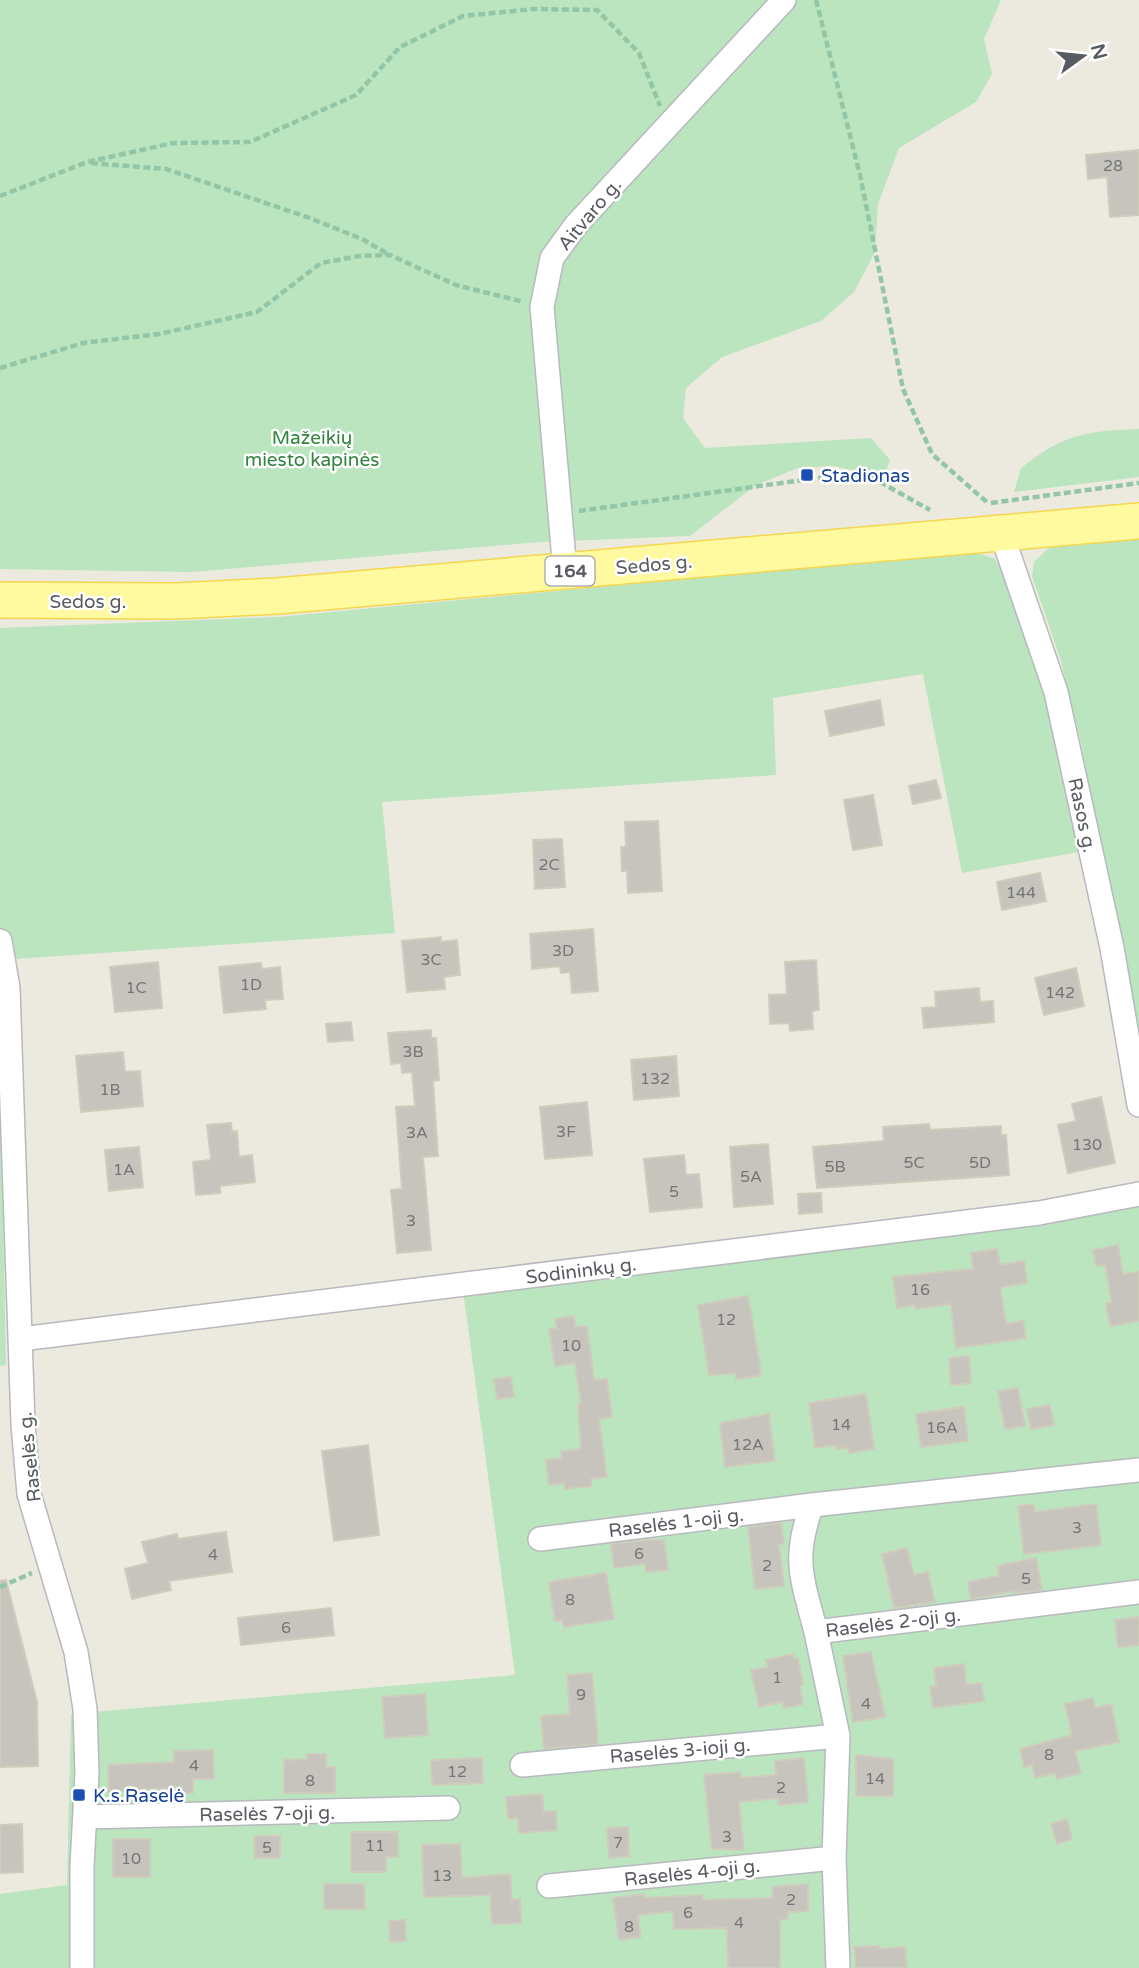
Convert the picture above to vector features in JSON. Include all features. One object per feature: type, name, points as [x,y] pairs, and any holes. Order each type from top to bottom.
[{"type":"main road","name":"Sedos g.","points":[[0,600],[200,600],[565,571],[995,518],[1139,521]]},
{"type":"street","name":"Aitvaro g.","points":[[565,571],[542,307],[552,258],[576,225],[784,0]]},
{"type":"street","name":"Rasos g.","points":[[995,518],[1056,692],[1112,948],[1139,1105]]},
{"type":"street","name":"Raselės g.","points":[[0,941],[8,988],[29,1494],[76,1652],[85,1709],[88,1773],[82,1968]]},
{"type":"street","name":"Sodininkų g.","points":[[21,1339],[1039,1213],[1139,1194]]},
{"type":"street","name":"Raselės 1-oji g.","points":[[540,1539],[812,1505],[1139,1469]]},
{"type":"street","points":[[812,1505],[800,1538],[799,1563],[816,1632]]},
{"type":"street","name":"Raselės 2-oji g.","points":[[838,1968],[834,1858],[838,1736],[816,1632],[1139,1592]]},
{"type":"street","name":"Raselės 3-ioji g.","points":[[522,1765],[838,1736]]},
{"type":"street","name":"Raselės 7-oji g.","points":[[85,1817],[449,1808]]},
{"type":"street","name":"Raselės 4-oji g.","points":[[549,1886],[834,1858]]},
{"type":"path","points":[[816,0],[860,175],[903,389],[932,454],[995,518]]},
{"type":"path","points":[[0,196],[87,162],[173,143],[250,142],[356,95],[400,47],[463,16],[534,9],[597,10],[639,52],[667,126]]},
{"type":"path","points":[[87,162],[166,169],[307,217],[362,239],[456,285],[542,307]]},
{"type":"path","points":[[0,368],[83,343],[159,334],[257,312],[321,263],[390,255]]},
{"type":"path","points":[[0,1587],[49,1566]]},
{"type":"green space","name":"Mažeikių miesto kapinės","points":[[0,0],[1001,0],[984,39],[992,74],[976,102],[899,148],[878,204],[875,252],[854,292],[821,321],[722,357],[686,388],[683,418],[705,448],[871,438],[890,460],[886,472],[868,474],[834,466],[798,468],[756,485],[690,536],[540,542],[193,572],[0,569]]},
{"type":"green space","points":[[1139,429],[1139,477],[1014,492],[1021,468],[1063,441],[1089,433]]},
{"type":"green space","points":[[1139,538],[1139,1059],[1081,743],[1061,661],[1032,576],[1034,562],[1050,547]]},
{"type":"green space","points":[[975,552],[995,559],[1006,576],[1044,684],[1079,852],[962,873],[923,674],[773,698],[776,775],[382,802],[395,933],[0,960],[0,628],[278,617]]},
{"type":"green space","points":[[0,1064],[6,1365],[0,1366]]},
{"type":"green space","points":[[1139,1189],[1139,1968],[0,1968],[0,1894],[67,1885],[71,1714],[515,1675],[461,1276]]},
{"type":"building","points":[[1139,150],[1139,215],[1110,217],[1107,177],[1088,179],[1086,155]]},
{"type":"building","points":[[880,700],[884,725],[830,736],[825,711]]},
{"type":"building","points":[[936,780],[941,798],[913,804],[909,786]]},
{"type":"building","points":[[873,795],[882,845],[853,850],[844,800]]},
{"type":"building","points":[[658,821],[662,891],[628,893],[627,871],[622,871],[621,847],[626,847],[625,822]]},
{"type":"building","points":[[562,839],[565,887],[535,889],[533,840]]},
{"type":"building","points":[[1040,873],[1046,901],[1002,910],[997,882]]},
{"type":"building","points":[[593,929],[598,991],[572,993],[570,972],[561,973],[560,966],[532,969],[530,934]]},
{"type":"building","points":[[441,937],[441,942],[457,940],[460,975],[444,977],[445,989],[407,992],[402,941]]},
{"type":"building","points":[[816,960],[819,1010],[812,1011],[813,1029],[790,1031],[789,1023],[770,1024],[769,995],[787,994],[785,962]]},
{"type":"building","points":[[158,962],[162,1008],[115,1012],[110,967]]},
{"type":"building","points":[[261,963],[262,969],[280,967],[283,999],[265,1000],[266,1009],[224,1013],[219,967]]},
{"type":"building","points":[[1076,968],[1084,1006],[1044,1015],[1035,978]]},
{"type":"building","points":[[979,988],[980,1002],[993,1001],[994,1022],[924,1028],[922,1008],[936,1007],[935,992]]},
{"type":"building","points":[[351,1022],[353,1040],[328,1042],[326,1024]]},
{"type":"building","points":[[431,1030],[431,1038],[436,1038],[439,1080],[433,1081],[438,1156],[423,1157],[431,1250],[397,1253],[391,1190],[402,1189],[396,1107],[415,1106],[412,1072],[402,1073],[401,1063],[391,1064],[388,1033]]},
{"type":"building","points":[[123,1052],[125,1072],[140,1071],[143,1106],[81,1112],[76,1056]]},
{"type":"building","points":[[676,1056],[679,1096],[634,1100],[631,1060]]},
{"type":"building","points":[[1101,1097],[1115,1163],[1068,1173],[1058,1125],[1076,1121],[1072,1104]]},
{"type":"building","points":[[587,1102],[592,1155],[545,1159],[540,1107]]},
{"type":"building","points":[[231,1123],[232,1132],[237,1131],[239,1157],[252,1155],[255,1182],[220,1186],[220,1193],[196,1195],[193,1162],[211,1160],[207,1125]]},
{"type":"building","points":[[929,1124],[930,1130],[1001,1126],[1001,1135],[1006,1135],[1009,1175],[817,1188],[813,1147],[884,1141],[883,1127]]},
{"type":"building","points":[[768,1144],[773,1204],[734,1207],[730,1147]]},
{"type":"building","points":[[139,1147],[143,1187],[109,1191],[105,1150]]},
{"type":"building","points":[[684,1155],[686,1175],[699,1174],[702,1207],[650,1212],[644,1159]]},
{"type":"building","points":[[821,1193],[822,1212],[799,1214],[798,1194]]},
{"type":"building","points":[[1118,1245],[1123,1274],[1139,1272],[1139,1321],[1110,1326],[1106,1304],[1112,1303],[1105,1265],[1096,1266],[1093,1250]]},
{"type":"building","points":[[997,1249],[1000,1265],[1024,1261],[1027,1283],[1000,1287],[1006,1324],[1023,1321],[1026,1338],[956,1348],[951,1304],[915,1309],[914,1305],[897,1308],[893,1277],[973,1269],[971,1253]]},
{"type":"building","points":[[748,1296],[761,1372],[758,1376],[736,1379],[736,1373],[709,1375],[698,1305]]},
{"type":"building","points":[[574,1316],[575,1327],[587,1326],[594,1380],[607,1379],[612,1417],[599,1419],[607,1477],[591,1479],[591,1486],[565,1489],[564,1483],[549,1485],[546,1460],[562,1458],[561,1451],[581,1449],[578,1404],[581,1403],[575,1363],[555,1366],[549,1329],[557,1328],[555,1319]]},
{"type":"building","points":[[969,1356],[971,1383],[951,1385],[949,1358]]},
{"type":"building","points":[[511,1377],[514,1397],[497,1399],[494,1379]]},
{"type":"building","points":[[1018,1388],[1025,1426],[1005,1429],[998,1391]]},
{"type":"building","points":[[866,1394],[874,1449],[849,1453],[848,1448],[836,1449],[836,1445],[815,1448],[809,1403]]},
{"type":"building","points":[[1050,1405],[1054,1425],[1031,1429],[1027,1409]]},
{"type":"building","points":[[964,1407],[968,1441],[921,1447],[916,1414]]},
{"type":"building","points":[[769,1414],[775,1461],[725,1467],[720,1423]]},
{"type":"building","points":[[368,1445],[379,1535],[334,1541],[322,1451]]},
{"type":"building","points":[[1034,1504],[1035,1512],[1096,1504],[1101,1545],[1024,1554],[1018,1506]]},
{"type":"building","points":[[781,1523],[784,1544],[779,1544],[784,1586],[755,1589],[748,1527]]},
{"type":"building","points":[[226,1532],[232,1572],[169,1581],[171,1590],[132,1599],[125,1569],[148,1563],[142,1542],[177,1534],[178,1539]]},
{"type":"building","points":[[664,1540],[668,1570],[646,1572],[645,1564],[614,1568],[611,1544]]},
{"type":"building","points":[[907,1548],[914,1575],[928,1572],[935,1602],[894,1608],[882,1554]]},
{"type":"building","points":[[1036,1558],[1042,1590],[1014,1591],[971,1599],[968,1582],[999,1576],[997,1566]]},
{"type":"building","points":[[606,1573],[614,1619],[564,1627],[562,1620],[555,1621],[549,1582]]},
{"type":"building","points":[[6,1580],[37,1702],[38,1766],[0,1767],[0,1581]]},
{"type":"building","points":[[331,1608],[334,1635],[241,1645],[238,1618]]},
{"type":"building","points":[[1139,1617],[1139,1645],[1118,1647],[1115,1620]]},
{"type":"building","points":[[871,1652],[885,1717],[853,1722],[843,1656]]},
{"type":"building","points":[[794,1654],[794,1658],[798,1658],[803,1685],[800,1686],[803,1704],[784,1708],[783,1702],[759,1707],[751,1670],[768,1667],[766,1660]]},
{"type":"building","points":[[964,1664],[966,1685],[981,1683],[984,1701],[933,1708],[930,1687],[936,1686],[934,1668]]},
{"type":"building","points":[[592,1673],[598,1744],[544,1749],[541,1716],[570,1714],[567,1675]]},
{"type":"building","points":[[425,1694],[428,1735],[385,1738],[382,1697]]},
{"type":"building","points":[[1093,1698],[1095,1708],[1111,1704],[1119,1742],[1075,1751],[1081,1773],[1057,1779],[1055,1773],[1035,1778],[1032,1765],[1024,1767],[1020,1749],[1072,1735],[1065,1704]]},
{"type":"building","points":[[213,1750],[214,1779],[193,1779],[193,1793],[174,1793],[174,1788],[109,1791],[108,1765],[174,1762],[174,1751]]},
{"type":"building","points":[[307,1754],[326,1754],[326,1767],[335,1767],[335,1793],[284,1793],[284,1760],[307,1759]]},
{"type":"building","points":[[856,1755],[893,1759],[893,1796],[856,1796]]},
{"type":"building","points":[[482,1758],[483,1783],[432,1785],[431,1760]]},
{"type":"building","points":[[804,1758],[808,1802],[779,1805],[778,1798],[739,1802],[744,1850],[712,1849],[704,1775],[740,1772],[741,1778],[776,1775],[775,1761]]},
{"type":"building","points":[[542,1794],[544,1812],[556,1811],[557,1830],[519,1833],[518,1818],[508,1819],[506,1797]]},
{"type":"building","points":[[1067,1819],[1072,1839],[1057,1844],[1051,1824]]},
{"type":"building","points":[[22,1824],[23,1872],[0,1873],[0,1825]]},
{"type":"building","points":[[628,1827],[629,1856],[609,1858],[607,1828]]},
{"type":"building","points":[[351,1832],[398,1832],[398,1857],[386,1857],[386,1872],[351,1872]]},
{"type":"building","points":[[254,1836],[280,1836],[280,1858],[255,1858]]},
{"type":"building","points":[[113,1839],[150,1839],[150,1877],[113,1877]]},
{"type":"building","points":[[460,1844],[462,1878],[510,1874],[512,1900],[520,1899],[521,1923],[492,1924],[490,1895],[424,1897],[422,1845]]},
{"type":"building","points":[[324,1884],[364,1884],[365,1909],[324,1909]]},
{"type":"building","points":[[808,1884],[808,1911],[788,1912],[788,1919],[780,1920],[780,1968],[728,1968],[727,1928],[674,1929],[673,1911],[638,1915],[641,1937],[619,1940],[613,1898],[644,1894],[645,1898],[702,1895],[703,1900],[773,1898],[773,1887]]},
{"type":"building","points":[[405,1920],[406,1941],[390,1942],[389,1921]]},
{"type":"building","points":[[879,1946],[879,1949],[905,1947],[907,1968],[856,1968],[854,1947]]},
{"type":"place","name":"Stadionas","points":[[807,475]]},
{"type":"place","name":"K.s.Raselė","points":[[79,1795]]}]
